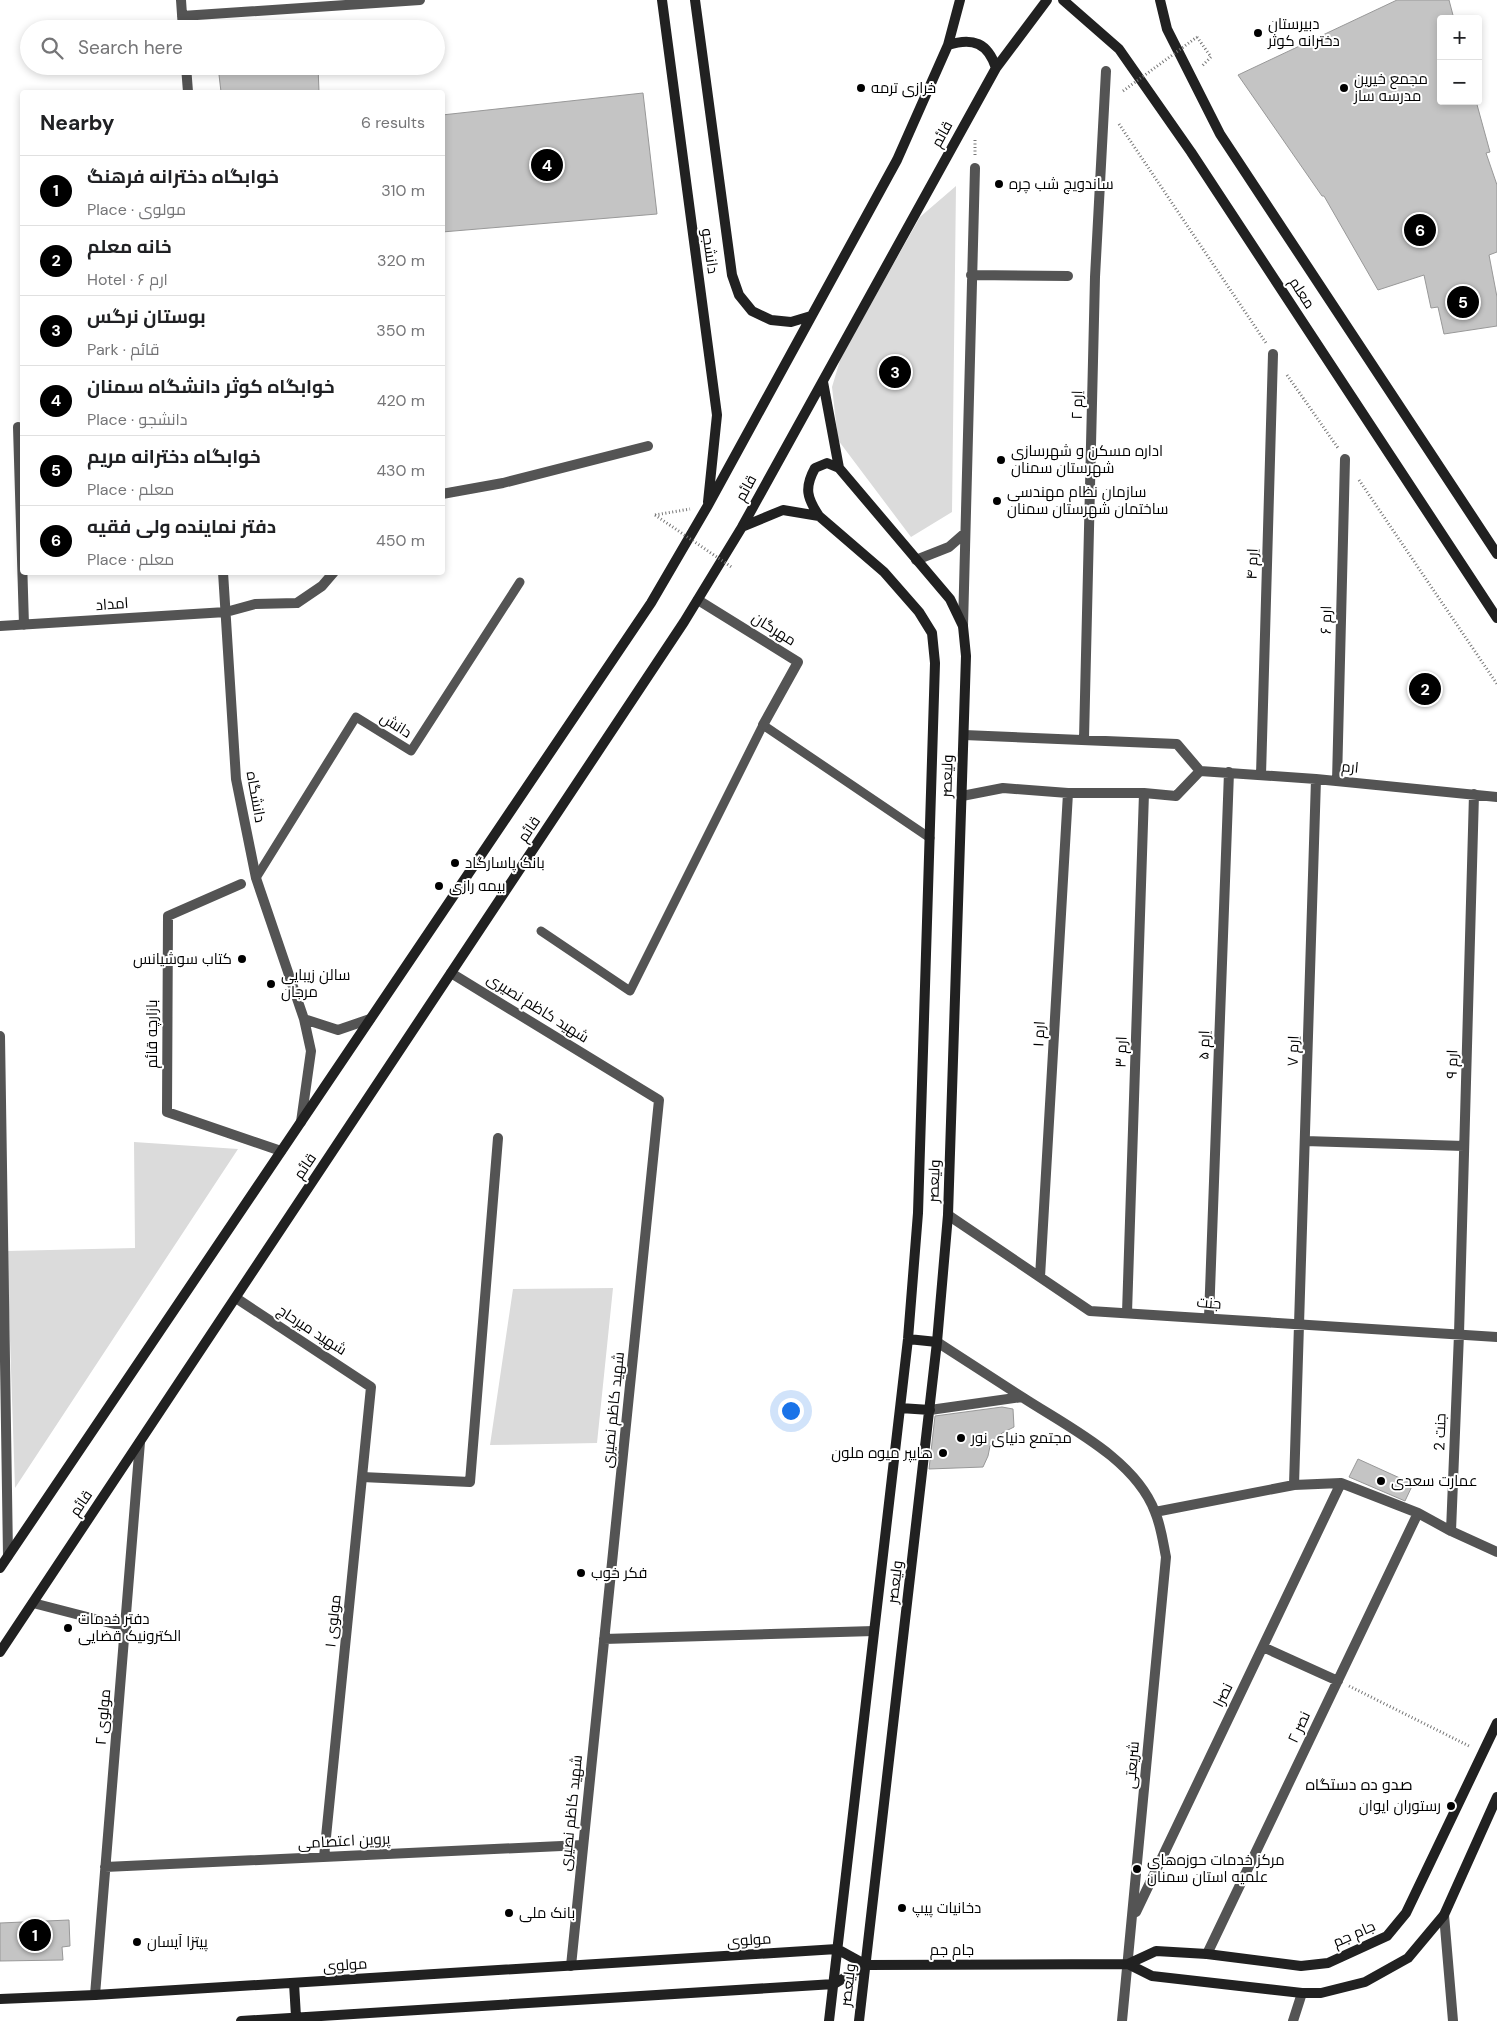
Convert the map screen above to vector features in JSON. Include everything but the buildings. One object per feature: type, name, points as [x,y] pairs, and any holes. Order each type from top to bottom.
[{"type":"main road","name":"دانشجو","points":[[662,0],[716,415],[708,506]]},
{"type":"main road","name":"دانشجو","points":[[695,0],[732,275],[739,295],[752,311],[771,320],[791,322],[811,316]]},
{"type":"main road","name":"قائم","points":[[0,1568],[651,603],[708,506],[897,160],[948,45],[960,0]]},
{"type":"main road","name":"قائم","points":[[0,1652],[698,600],[742,527],[996,68],[1047,0]]},
{"type":"main road","name":"معلم","points":[[1063,0],[1120,49],[1191,152],[1497,618]]},
{"type":"main road","name":"معلم","points":[[1160,0],[1167,29],[1220,134],[1497,554]]},
{"type":"main road","points":[[948,45],[960,41],[973,41],[988,51],[996,68]]},
{"type":"main road","name":"ولیعصر","points":[[823,382],[839,468],[950,599],[963,626],[966,656],[948,1215],[930,1410],[859,2021]]},
{"type":"main road","points":[[819,516],[808,496],[809,479],[815,468],[827,463],[839,468]]},
{"type":"main road","points":[[742,527],[783,510],[819,516]]},
{"type":"main road","name":"ولیعصر","points":[[819,516],[884,572],[919,612],[932,633],[935,663],[918,1213],[908,1339],[829,2021]]},
{"type":"main road","points":[[908,1339],[937,1342]]},
{"type":"main road","points":[[900,1408],[930,1410]]},
{"type":"main road","name":"جام جم","points":[[866,1965],[1128,1964],[1156,1951],[1208,1954],[1300,1966],[1328,1963],[1388,1936],[1406,1913],[1497,1722]]},
{"type":"main road","name":"جام جم","points":[[1128,1964],[1152,1976],[1302,1993],[1321,1993],[1364,1982],[1408,1958],[1444,1915],[1497,1797]]},
{"type":"main road","points":[[837,1949],[866,1965]]},
{"type":"main road","name":"مولوی","points":[[0,1999],[94,1995],[837,1949]]},
{"type":"main road","points":[[241,2021],[834,1984],[866,1965]]},
{"type":"main road","points":[[294,1983],[296,2019]]},
{"type":"street","points":[[181,0],[182,20]]},
{"type":"street","points":[[182,16],[420,0]]},
{"type":"street","name":"اِرم ۲","points":[[1084,739],[1095,277],[1106,71]]},
{"type":"street","points":[[187,75],[188,90]]},
{"type":"street","points":[[963,626],[975,168]]},
{"type":"street","points":[[971,275],[1068,276]]},
{"type":"street","name":"اِرم ۴","points":[[1261,775],[1273,354]]},
{"type":"street","points":[[18,427],[20,493]]},
{"type":"street","points":[[445,493],[503,483],[648,446]]},
{"type":"street","name":"ارم ۶","points":[[1337,781],[1345,459]]},
{"type":"street","points":[[916,560],[949,547],[965,533]]},
{"type":"street","points":[[22,575],[24,625]]},
{"type":"street","name":"دانشگاه","points":[[223,575],[236,780],[256,878],[304,1019],[310,1051],[301,1122]]},
{"type":"street","name":"امداد","points":[[0,626],[226,612],[255,604],[297,602],[322,586],[331,575]]},
{"type":"street","name":"مهرگان","points":[[698,600],[798,662],[763,725]]},
{"type":"street","points":[[962,796],[1003,788],[1068,793],[1144,792],[1176,796],[1200,771],[1178,744],[964,735]]},
{"type":"street","name":"ارم","points":[[1200,771],[1316,779],[1497,797]]},
{"type":"street","name":"اِرم ۵","points":[[1209,1318],[1229,772]]},
{"type":"street","name":"اِرم ۷","points":[[1294,1484],[1316,779]]},
{"type":"street","name":"ارم ۳","points":[[1127,1313],[1144,792]]},
{"type":"street","name":"ارم ۱","points":[[1040,1277],[1068,793]]},
{"type":"street","name":"ارم ۹","points":[[1459,1334],[1474,794]]},
{"type":"street","name":"بازارچه قائم","points":[[241,884],[168,916],[168,1112],[281,1151]]},
{"type":"street","name":"شهید کاظم نصیری","points":[[452,973],[659,1100],[571,1966]]},
{"type":"street","points":[[304,1019],[338,1030],[370,1019]]},
{"type":"street","points":[[0,1036],[8,1556]]},
{"type":"street","points":[[362,1477],[470,1482],[498,1138]]},
{"type":"street","points":[[1305,1141],[1464,1146]]},
{"type":"street","name":"جنت","points":[[948,1215],[1090,1311],[1497,1337]]},
{"type":"street","name":"شهید میرحاج","points":[[236,1298],[372,1388]]},
{"type":"street","name":"جنت 2","points":[[1451,1531],[1459,1334]]},
{"type":"street","name":"شریعتی","points":[[937,1342],[1108,1453],[1138,1480],[1155,1512],[1166,1557],[1122,2021]]},
{"type":"street","name":"مولوی ۱","points":[[324,1857],[372,1388]]},
{"type":"street","points":[[930,1410],[1022,1397]]},
{"type":"street","name":"مولوی ۲","points":[[94,1995],[140,1442]]},
{"type":"street","points":[[1155,1512],[1294,1484],[1342,1483],[1418,1513],[1451,1531],[1497,1552]]},
{"type":"street","name":"نصرا","points":[[1132,1920],[1342,1483]]},
{"type":"street","name":"نصر ۲","points":[[1208,1954],[1418,1513]]},
{"type":"street","points":[[33,1603],[126,1627]]},
{"type":"street","points":[[604,1639],[874,1631]]},
{"type":"street","points":[[1263,1647],[1338,1680]]},
{"type":"street","name":"پروین اعتصامی","points":[[105,1867],[583,1845]]},
{"type":"street","points":[[1444,1915],[1453,2021]]},
{"type":"street","points":[[1292,2021],[1302,1993]]},
{"type":"lane","name":"دانش","points":[[256,878],[356,717],[411,751],[520,582]]},
{"type":"lane","points":[[541,931],[630,990],[763,725],[930,838]]},
{"type":"path","points":[[1123,91],[1197,38],[1211,57]]},
{"type":"path","points":[[1104,103],[1497,684]]},
{"type":"path","points":[[708,506],[655,515],[733,568]]},
{"type":"path","points":[[1338,1680],[1483,1753]]},
{"type":"shaded area","points":[[956,186],[952,512],[911,537],[838,440],[832,387],[841,357],[920,217]]},
{"type":"shaded area","points":[[134,1142],[238,1149],[15,1488],[7,1251],[135,1248]]},
{"type":"shaded area","points":[[613,1288],[597,1443],[490,1445],[513,1289]]},
{"type":"place","name":"دبیرستان دخترانه کوثر","points":[[1258,33]]},
{"type":"place","name":"خرازی ترمه","points":[[861,88]]},
{"type":"place","name":"مجمع خیرین مدرسه ساز","points":[[1344,88]]},
{"type":"place","name":"خوابگاه کوثر دانشگاه سمنان","points":[[547,165]]},
{"type":"place","name":"ساندویچ شب چره","points":[[999,184]]},
{"type":"place","name":"دفتر نماینده ولی فقیه","points":[[1420,230]]},
{"type":"place","name":"خوابگاه دخترانه مریم","points":[[1463,302]]},
{"type":"place","name":"بوستان نرگس","points":[[895,372]]},
{"type":"place","name":"اداره مسکن و شهرسازی شهرستان سمنان","points":[[1001,460]]},
{"type":"place","name":"سازمان نظام مهندسی ساختمان شهرستان سمنان","points":[[997,501]]},
{"type":"place","name":"خانه معلم","points":[[1425,689]]},
{"type":"place","name":"بانک پاسارگاد","points":[[455,863]]},
{"type":"place","name":"بیمه رازی","points":[[439,886]]},
{"type":"place","name":"کتاب سوشیانس","points":[[242,959]]},
{"type":"place","name":"سالن زیبایی مرجان","points":[[271,984]]},
{"type":"place","name":"مجتمع دنیای نور","points":[[961,1438]]},
{"type":"place","name":"هایپر میوه ملون","points":[[943,1453]]},
{"type":"place","name":"عمارت سعدی","points":[[1381,1481]]},
{"type":"place","name":"فکر خوب","points":[[581,1573]]},
{"type":"place","name":"دفتر خدمات الکترونیک قضایی","points":[[68,1628]]},
{"type":"place","name":"رستوران ایوان","points":[[1451,1806]]},
{"type":"place","name":"مرکز خدمات حوزه‌های علمیه استان سمنان","points":[[1137,1869]]},
{"type":"place","name":"دخانیات پیپ","points":[[902,1908]]},
{"type":"place","name":"بانک ملی","points":[[509,1913]]},
{"type":"place","name":"خوابگاه دخترانه فرهنگ","points":[[35,1935]]},
{"type":"place","name":"پیتزا آیسان","points":[[137,1942]]},
{"type":"district","name":"صدو ده دستگاه","points":[[1359,1784]]}]
